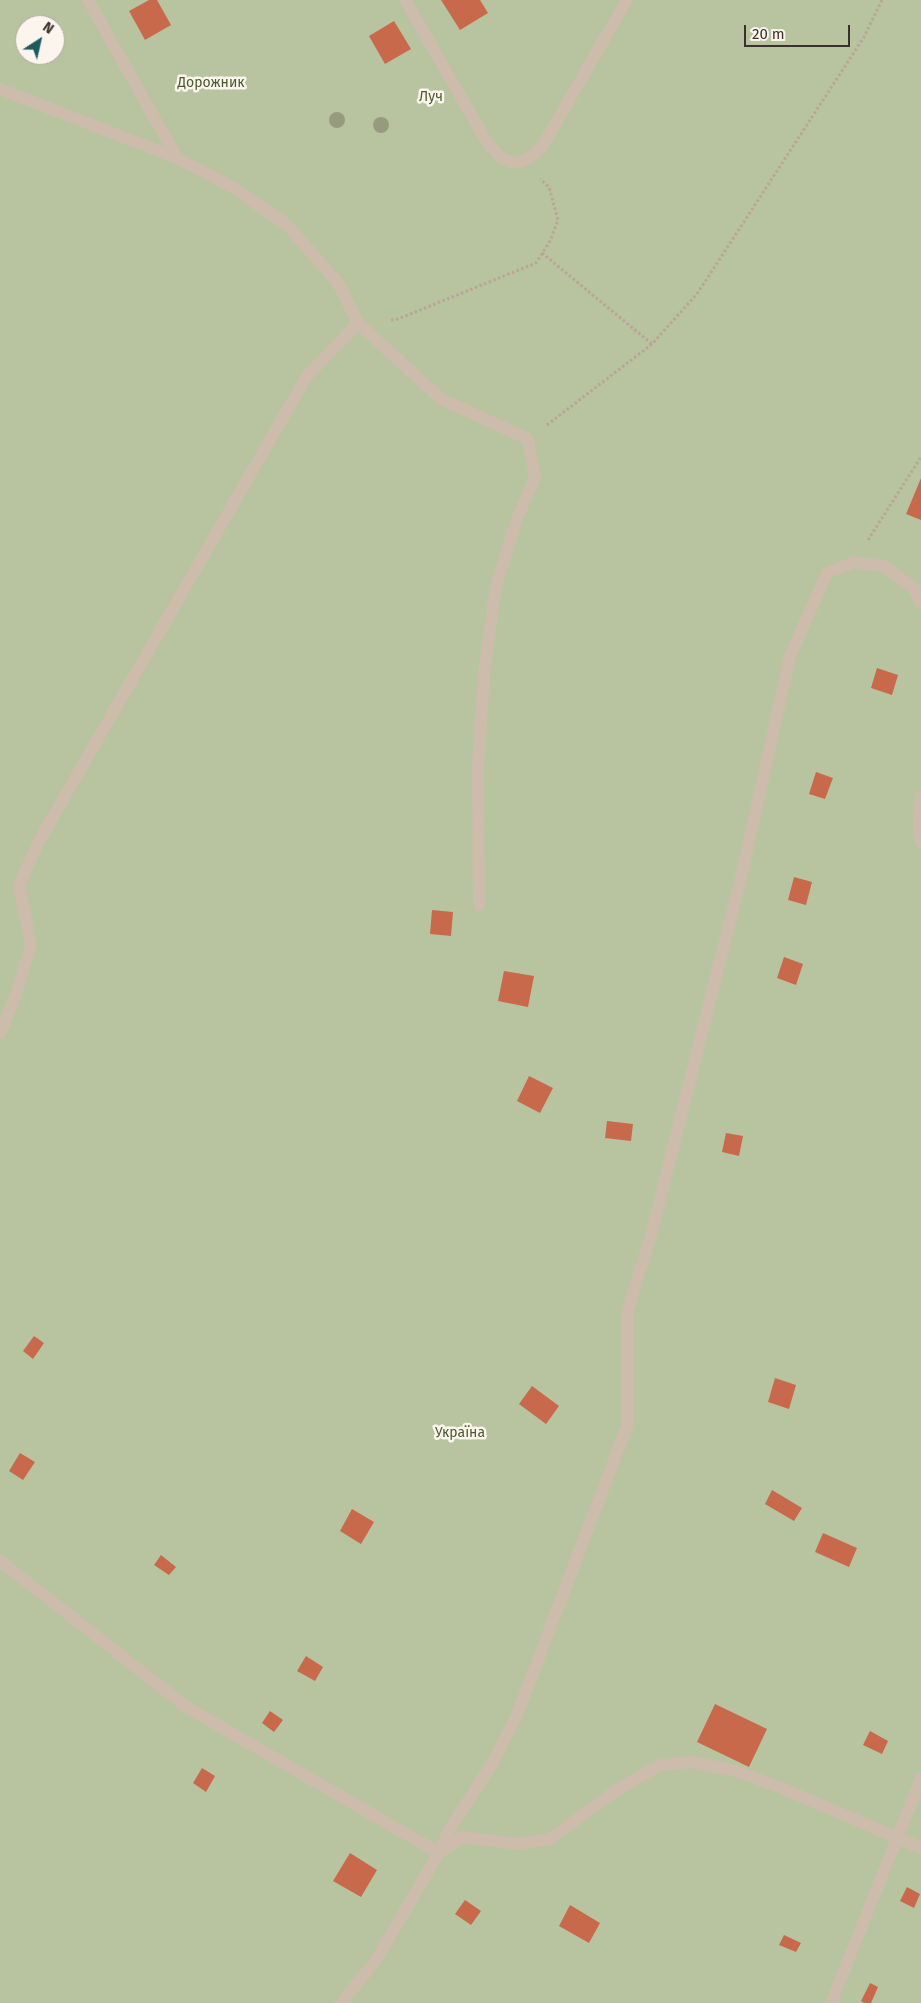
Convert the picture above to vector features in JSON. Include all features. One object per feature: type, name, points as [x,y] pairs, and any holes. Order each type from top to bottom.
[{"type":"street","points":[[88,0],[177,158]]},
{"type":"street","points":[[405,0],[493,151],[508,162],[524,163],[544,145],[627,0]]},
{"type":"street","points":[[0,89],[177,158],[234,188],[287,225],[338,283],[358,324],[441,399],[528,439],[535,477],[518,519],[496,586],[484,673],[478,766],[479,905]]},
{"type":"street","points":[[0,1033],[13,1004],[30,944],[19,885],[39,842],[307,376],[358,324]]},
{"type":"street","points":[[341,2003],[376,1960],[439,1853],[449,1830],[492,1764],[517,1715],[627,1426],[627,1312],[650,1239],[740,882],[790,656],[827,574],[854,562],[883,566],[914,588],[921,604]]},
{"type":"street","points":[[921,796],[921,842]]},
{"type":"street","points":[[0,1561],[188,1708],[439,1853]]},
{"type":"street","points":[[439,1853],[462,1837],[518,1844],[550,1839],[615,1790],[660,1765],[692,1762],[744,1774],[921,1848]]},
{"type":"street","points":[[831,2003],[896,1836],[921,1778]]},
{"type":"path","points":[[528,439],[652,344],[697,294],[864,37],[882,0]]},
{"type":"path","points":[[358,324],[398,319],[536,263],[558,220],[549,187],[524,163]]},
{"type":"path","points":[[542,253],[652,344]]},
{"type":"path","points":[[854,562],[921,458]]},
{"type":"green space","name":"Україна","points":[[0,0],[921,0],[921,2003],[0,2003]]},
{"type":"building","points":[[149,0],[157,0],[171,25],[145,40],[129,11]]},
{"type":"building","points":[[441,0],[480,0],[488,13],[460,30]]},
{"type":"building","points":[[394,21],[411,49],[385,64],[369,36]]},
{"type":"building","points":[[921,478],[921,520],[906,514]]},
{"type":"building","points":[[877,668],[898,675],[892,695],[871,688]]},
{"type":"building","points":[[816,772],[833,778],[825,799],[809,794]]},
{"type":"building","points":[[794,877],[812,882],[806,905],[788,900]]},
{"type":"building","points":[[432,910],[453,912],[451,936],[430,934]]},
{"type":"building","points":[[784,957],[803,964],[796,985],[777,978]]},
{"type":"building","points":[[504,971],[534,976],[528,1007],[498,1001]]},
{"type":"building","points":[[529,1076],[553,1088],[540,1113],[517,1101]]},
{"type":"building","points":[[607,1121],[633,1124],[631,1141],[605,1138]]},
{"type":"building","points":[[726,1133],[743,1136],[739,1156],[722,1152]]},
{"type":"building","points":[[34,1336],[44,1343],[33,1359],[23,1351]]},
{"type":"building","points":[[775,1378],[796,1385],[789,1409],[768,1402]]},
{"type":"building","points":[[532,1386],[559,1406],[546,1424],[519,1404]]},
{"type":"building","points":[[20,1453],[35,1462],[23,1480],[9,1471]]},
{"type":"building","points":[[772,1490],[802,1508],[794,1521],[765,1504]]},
{"type":"building","points":[[352,1509],[374,1522],[361,1544],[340,1531]]},
{"type":"building","points":[[823,1533],[857,1548],[849,1567],[815,1552]]},
{"type":"building","points":[[161,1555],[176,1567],[169,1575],[154,1565]]},
{"type":"building","points":[[306,1656],[323,1667],[315,1681],[297,1671]]},
{"type":"building","points":[[715,1704],[767,1729],[749,1767],[697,1742]]},
{"type":"building","points":[[270,1711],[283,1720],[274,1732],[262,1723]]},
{"type":"building","points":[[870,1731],[888,1741],[882,1754],[863,1745]]},
{"type":"building","points":[[202,1768],[215,1776],[206,1792],[193,1783]]},
{"type":"building","points":[[350,1853],[377,1870],[361,1897],[333,1881]]},
{"type":"building","points":[[907,1887],[920,1894],[914,1908],[900,1901]]},
{"type":"building","points":[[465,1900],[481,1911],[471,1925],[455,1914]]},
{"type":"building","points":[[570,1905],[600,1923],[589,1943],[559,1926]]},
{"type":"building","points":[[784,1935],[801,1943],[796,1952],[779,1945]]},
{"type":"building","points":[[870,1983],[878,1987],[871,2003],[864,2003],[861,2001]]},
{"type":"park label","name":"Дорожник","points":[[211,83]]},
{"type":"park label","name":"Луч","points":[[431,97]]}]
